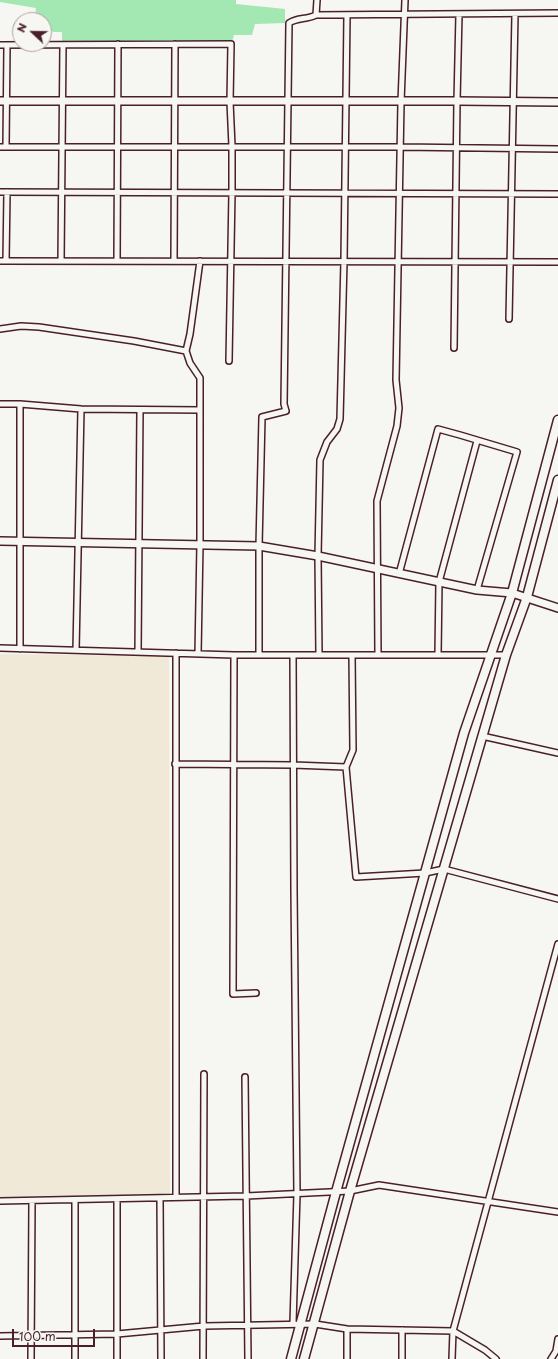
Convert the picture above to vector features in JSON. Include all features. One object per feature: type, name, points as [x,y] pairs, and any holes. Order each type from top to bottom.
[{"type":"main road","points":[[291,1359],[297,1324],[336,1192],[464,733],[512,592],[558,420]]},
{"type":"main road","points":[[304,1359],[315,1324],[350,1191],[506,655],[527,597],[558,482]]},
{"type":"street","points":[[316,15],[317,0]]},
{"type":"street","points":[[378,655],[378,501],[397,426],[399,408],[396,380],[401,102],[405,0]]},
{"type":"street","points":[[259,655],[259,546],[262,417],[286,411],[284,404],[289,23],[296,19],[316,15],[558,13]]},
{"type":"street","points":[[454,348],[457,148],[456,101],[459,14]]},
{"type":"street","points":[[509,319],[515,14]]},
{"type":"street","points":[[319,655],[318,556],[320,460],[326,442],[337,429],[340,419],[344,261],[344,147],[347,15]]},
{"type":"street","points":[[117,261],[118,44]]},
{"type":"street","points":[[174,261],[176,44]]},
{"type":"street","points":[[0,46],[231,44],[230,102],[232,192],[229,361]]},
{"type":"street","points":[[7,45],[3,101],[3,147],[232,146],[558,149]]},
{"type":"street","points":[[61,261],[63,45]]},
{"type":"street","points":[[3,101],[558,102]]},
{"type":"street","points":[[0,192],[558,194]]},
{"type":"street","points":[[6,261],[7,192]]},
{"type":"street","points":[[0,261],[558,262]]},
{"type":"street","points":[[198,654],[200,544],[200,378],[190,363],[186,351],[190,334],[200,261]]},
{"type":"street","points":[[0,329],[30,326],[134,340],[186,351]]},
{"type":"street","points":[[0,404],[20,404],[80,409],[200,410]]},
{"type":"street","points":[[20,404],[20,649]]},
{"type":"street","points":[[76,650],[80,409]]},
{"type":"street","points":[[138,652],[140,410]]},
{"type":"street","points":[[399,574],[438,429],[517,452],[477,590]]},
{"type":"street","points":[[438,655],[439,582],[477,441]]},
{"type":"street","points":[[0,541],[259,546],[318,556],[477,590],[512,592],[558,608]]},
{"type":"street","points":[[0,648],[234,655],[506,655]]},
{"type":"street","points":[[176,653],[176,1197]]},
{"type":"street","points":[[234,655],[233,994],[256,993]]},
{"type":"street","points":[[293,655],[297,1324]]},
{"type":"street","points":[[352,655],[353,750],[346,767],[356,877],[425,874],[444,869],[558,899]]},
{"type":"street","points":[[482,736],[558,753]]},
{"type":"street","points":[[175,764],[346,767]]},
{"type":"street","points":[[452,1359],[453,1331],[558,944]]},
{"type":"street","points":[[203,1359],[204,1074]]},
{"type":"street","points":[[245,1077],[248,1359]]},
{"type":"street","points":[[0,1201],[297,1194],[350,1191],[379,1186],[558,1212]]},
{"type":"street","points":[[160,1198],[161,1359]]},
{"type":"street","points":[[117,1359],[118,1199]]},
{"type":"street","points":[[75,1200],[75,1359]]},
{"type":"street","points":[[31,1359],[32,1201]]},
{"type":"street","points":[[0,1336],[117,1334],[204,1326],[315,1324],[347,1329],[453,1331],[485,1350],[496,1359]]},
{"type":"street","points":[[347,1329],[347,1359]]},
{"type":"street","points":[[402,1330],[402,1359]]},
{"type":"street","points":[[551,1359],[557,1351],[558,1339]]},
{"type":"shaded area","points":[[0,654],[169,656],[170,1195],[0,1198]]},
{"type":"green space","points":[[0,0],[236,0],[236,4],[285,9],[285,23],[255,24],[252,35],[234,35],[232,42],[62,43],[62,32],[52,31],[52,12],[36,12],[36,8],[0,2]]}]
